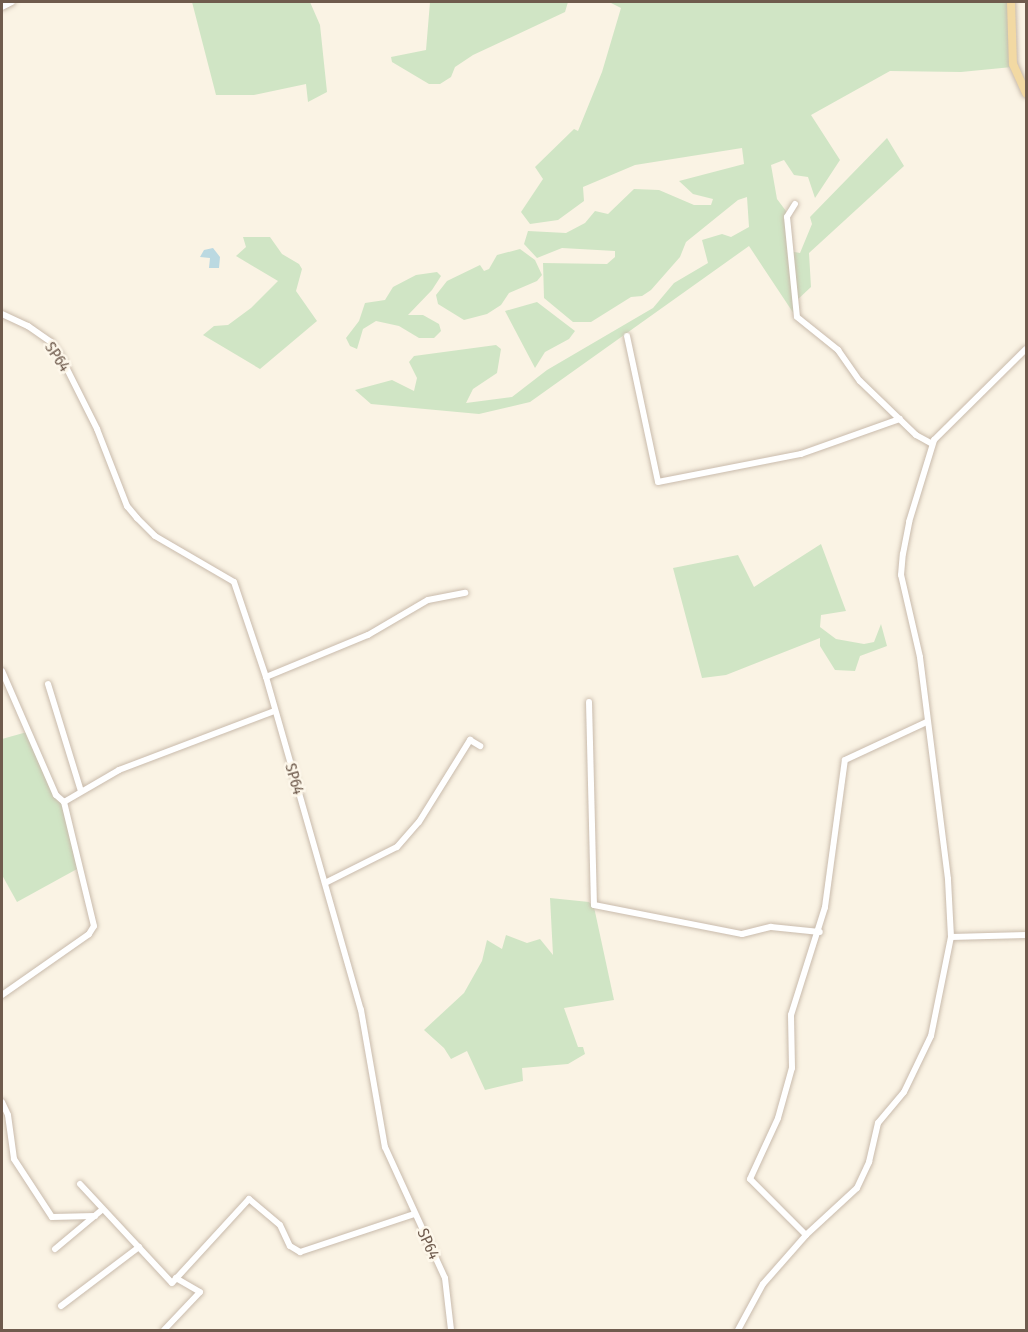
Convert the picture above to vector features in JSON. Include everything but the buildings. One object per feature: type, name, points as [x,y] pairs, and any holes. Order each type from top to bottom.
[{"type":"main road","points":[[1011,2],[1013,64],[1026,93]]},
{"type":"street","points":[[2,8],[12,2]]},
{"type":"street","points":[[795,204],[787,217],[797,317],[838,350],[860,381],[920,439],[932,444]]},
{"type":"street","name":"SP64","points":[[2,314],[28,326],[51,342],[60,355],[97,429],[127,506],[137,518],[155,536],[234,582],[266,677],[361,1010],[385,1147],[445,1278],[451,1330]]},
{"type":"street","points":[[627,336],[658,482],[801,454],[900,419]]},
{"type":"street","points":[[738,1330],[763,1284],[806,1235],[857,1188],[869,1162],[878,1123],[916,1072],[931,1036],[951,937],[946,859],[920,657],[901,575],[909,522],[932,444],[1026,349]]},
{"type":"street","points":[[266,677],[368,635],[428,600],[465,593]]},
{"type":"street","points":[[2,671],[56,795],[64,802],[94,926],[89,934],[2,995]]},
{"type":"street","points":[[48,684],[81,792]]},
{"type":"street","points":[[589,702],[594,904],[742,934],[771,927],[820,932]]},
{"type":"street","points":[[64,802],[119,770],[274,711]]},
{"type":"street","points":[[806,1235],[750,1179],[785,1099],[794,1054],[792,1005],[820,932],[845,760],[927,722]]},
{"type":"street","points":[[325,883],[398,848],[419,822],[470,740],[480,746]]},
{"type":"street","points":[[951,937],[1026,935]]},
{"type":"street","points":[[2,1102],[8,1115],[14,1159],[52,1217],[95,1216]]},
{"type":"street","points":[[80,1184],[172,1282],[249,1199],[280,1225],[290,1246],[300,1252],[414,1214]]},
{"type":"street","points":[[55,1249],[104,1209]]},
{"type":"street","points":[[61,1306],[139,1247]]},
{"type":"street","points":[[164,1330],[200,1292],[176,1278]]},
{"type":"green space","points":[[192,2],[310,2],[320,25],[327,92],[308,102],[306,84],[254,95],[216,95]]},
{"type":"green space","points":[[430,2],[568,2],[565,12],[473,55],[455,67],[451,77],[440,84],[429,84],[392,62],[391,57],[426,50]]},
{"type":"green space","points":[[609,2],[1010,2],[1008,32],[1012,67],[961,72],[890,71],[811,115],[840,160],[815,198],[808,177],[794,175],[784,160],[771,165],[777,199],[786,211],[789,251],[800,253],[812,224],[810,217],[887,138],[904,166],[809,253],[811,287],[796,301],[797,313],[794,314],[749,246],[530,402],[479,414],[371,404],[355,390],[392,380],[414,391],[417,378],[409,362],[414,356],[496,345],[501,349],[497,373],[473,389],[466,403],[512,397],[547,370],[653,308],[674,283],[708,263],[702,240],[722,234],[731,237],[749,227],[747,197],[738,200],[686,242],[680,257],[651,290],[642,296],[631,297],[591,322],[573,322],[544,298],[543,263],[607,264],[615,257],[615,251],[562,248],[537,258],[524,244],[528,231],[566,233],[585,223],[595,211],[608,214],[634,189],[659,190],[694,205],[711,205],[713,199],[693,194],[679,181],[744,164],[742,148],[635,165],[583,187],[584,201],[558,220],[530,224],[521,212],[543,179],[535,167],[574,129],[578,131],[602,72],[621,8]]},
{"type":"green space","points":[[243,237],[270,237],[282,254],[299,264],[302,269],[296,291],[317,321],[260,369],[203,335],[214,326],[228,325],[251,308],[278,281],[236,256],[246,247]]},
{"type":"green space","points":[[520,249],[535,260],[542,275],[537,281],[509,293],[501,305],[487,314],[464,320],[438,304],[436,295],[447,281],[480,265],[484,271],[489,269],[497,255]]},
{"type":"green space","points":[[437,272],[441,276],[432,290],[408,315],[423,315],[439,324],[441,331],[434,338],[419,338],[399,326],[376,321],[363,329],[357,349],[350,346],[346,338],[359,321],[365,303],[385,300],[393,287],[416,275]]},
{"type":"green space","points":[[537,302],[575,331],[569,339],[545,352],[535,368],[505,311]]},
{"type":"green space","points":[[821,544],[846,611],[821,615],[820,627],[836,639],[864,644],[874,642],[881,624],[887,646],[860,656],[855,671],[835,670],[820,646],[820,638],[726,675],[702,678],[673,568],[738,555],[754,587]]},
{"type":"green space","points":[[27,732],[63,804],[77,869],[17,902],[2,875],[2,739]]},
{"type":"green space","points":[[550,898],[589,902],[594,907],[614,1000],[564,1008],[578,1047],[583,1047],[585,1054],[568,1064],[522,1068],[523,1081],[485,1090],[467,1051],[451,1059],[444,1048],[424,1030],[464,993],[482,961],[487,940],[502,949],[506,935],[527,943],[540,939],[553,955]]},
{"type":"water","points":[[213,248],[220,257],[219,268],[209,268],[210,258],[200,257],[204,250]]}]
